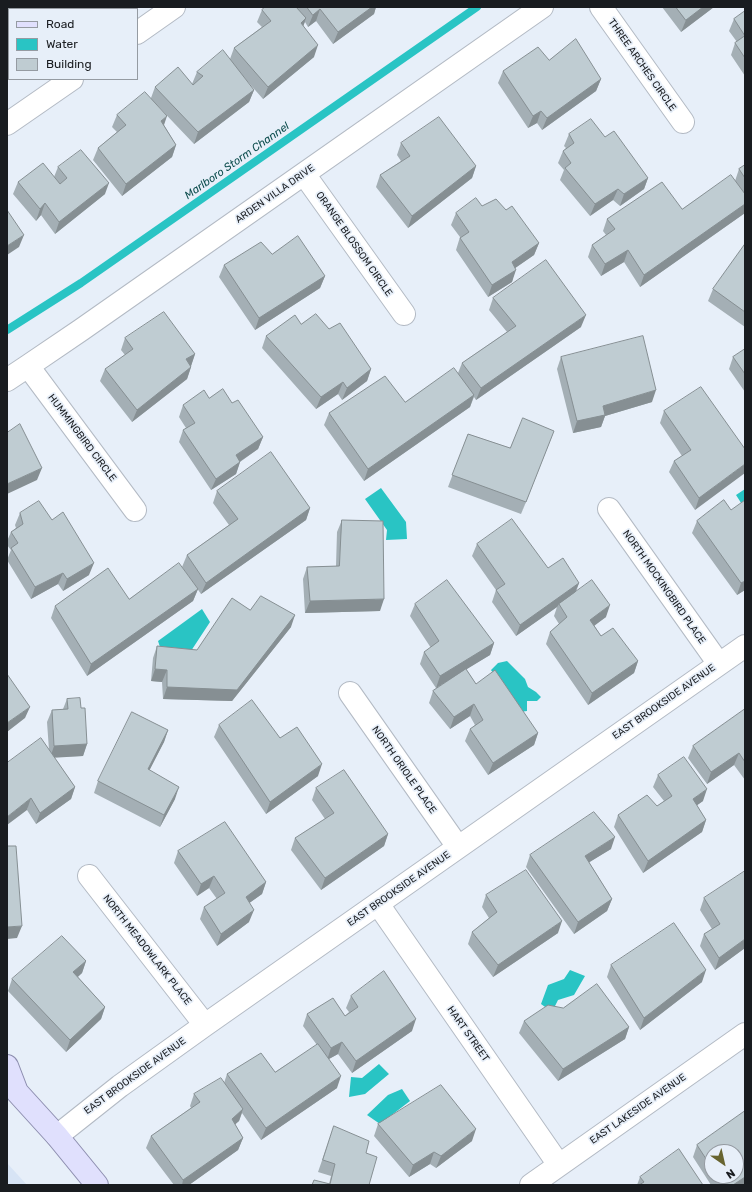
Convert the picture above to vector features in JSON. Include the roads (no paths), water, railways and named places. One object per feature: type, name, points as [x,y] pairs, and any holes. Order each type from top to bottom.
[{"type":"main road","points":[[7,1066],[12,1092],[57,1136],[97,1185]]},
{"type":"street","points":[[138,32],[174,7]]},
{"type":"street","name":"ARDEN VILLA DRIVE","points":[[7,380],[542,7]]},
{"type":"street","name":"THREE ARCHES CIRCLE","points":[[601,7],[683,122]]},
{"type":"street","points":[[7,124],[44,87],[68,80]]},
{"type":"street","name":"ORANGE BLOSSOM CIRCLE","points":[[304,174],[404,314]]},
{"type":"street","name":"HUMMINGBIRD CIRCLE","points":[[28,366],[135,510]]},
{"type":"street","name":"NORTH MOCKINGBIRD PLACE","points":[[609,509],[719,664]]},
{"type":"street","name":"EAST BROOKSIDE AVENUE","points":[[57,1136],[120,1086],[205,1025],[745,646]]},
{"type":"street","name":"NORTH ORIOLE PLACE","points":[[350,693],[458,847]]},
{"type":"street","name":"NORTH MEADOWLARK PLACE","points":[[89,876],[205,1025]]},
{"type":"street","name":"HART STREET","points":[[378,904],[559,1165]]},
{"type":"street","name":"EAST LAKESIDE AVENUE","points":[[531,1185],[745,1034]]},
{"type":"water","points":[[381,488],[406,522],[407,539],[386,540],[387,530],[365,499]]},
{"type":"water","points":[[745,489],[745,509],[736,495]]},
{"type":"water","points":[[202,609],[210,622],[191,651],[160,647],[158,641]]},
{"type":"water","points":[[507,661],[525,679],[528,687],[541,697],[537,701],[527,701],[527,711],[520,712],[491,670],[498,663]]},
{"type":"water","points":[[570,970],[585,976],[574,995],[558,1000],[552,1012],[541,1004],[548,985],[564,979]]},
{"type":"water","points":[[379,1064],[389,1074],[365,1094],[349,1097],[351,1077],[362,1078]]},
{"type":"water","points":[[402,1089],[410,1101],[380,1124],[367,1115],[388,1095]]},
{"type":"waterway","name":"Marlboro Storm Channel","points":[[7,330],[81,283],[477,7]]}]
